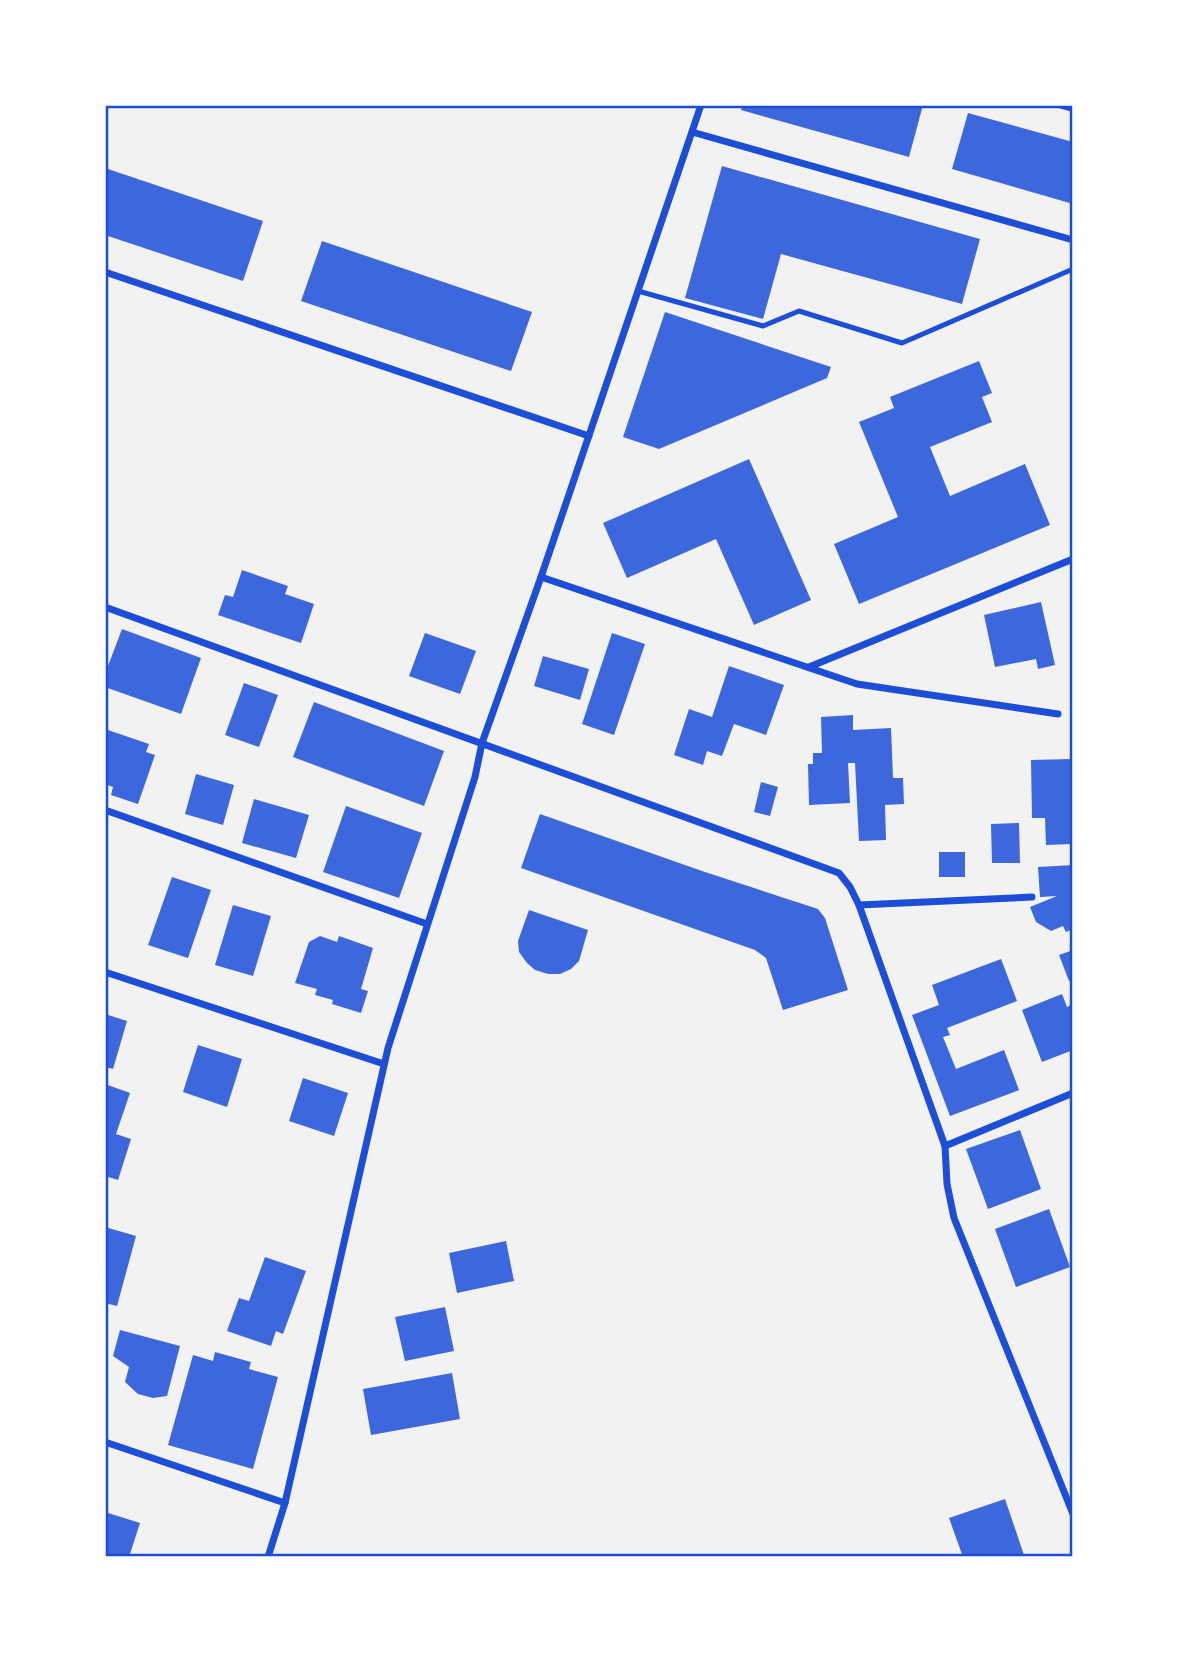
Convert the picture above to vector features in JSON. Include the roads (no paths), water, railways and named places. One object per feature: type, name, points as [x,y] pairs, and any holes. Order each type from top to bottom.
[{"type":"street","points":[[268,1557],[285,1503],[384,1063],[475,778],[482,743],[701,105]]},
{"type":"street","points":[[1061,105],[1073,106]]},
{"type":"street","points":[[692,132],[1073,240]]},
{"type":"street","points":[[105,272],[589,436]]},
{"type":"street","points":[[808,668],[1073,559]]},
{"type":"street","points":[[541,577],[857,684],[1058,714]]},
{"type":"street","points":[[105,607],[832,869],[845,879],[859,905],[945,1146],[947,1184],[954,1218],[1073,1514]]},
{"type":"street","points":[[105,810],[427,924]]},
{"type":"street","points":[[859,905],[1032,897]]},
{"type":"street","points":[[105,972],[384,1063]]},
{"type":"street","points":[[945,1146],[1073,1093]]},
{"type":"street","points":[[105,1442],[285,1503]]},
{"type":"lane","points":[[638,291],[763,326],[799,311],[902,343],[1073,269]]}]
